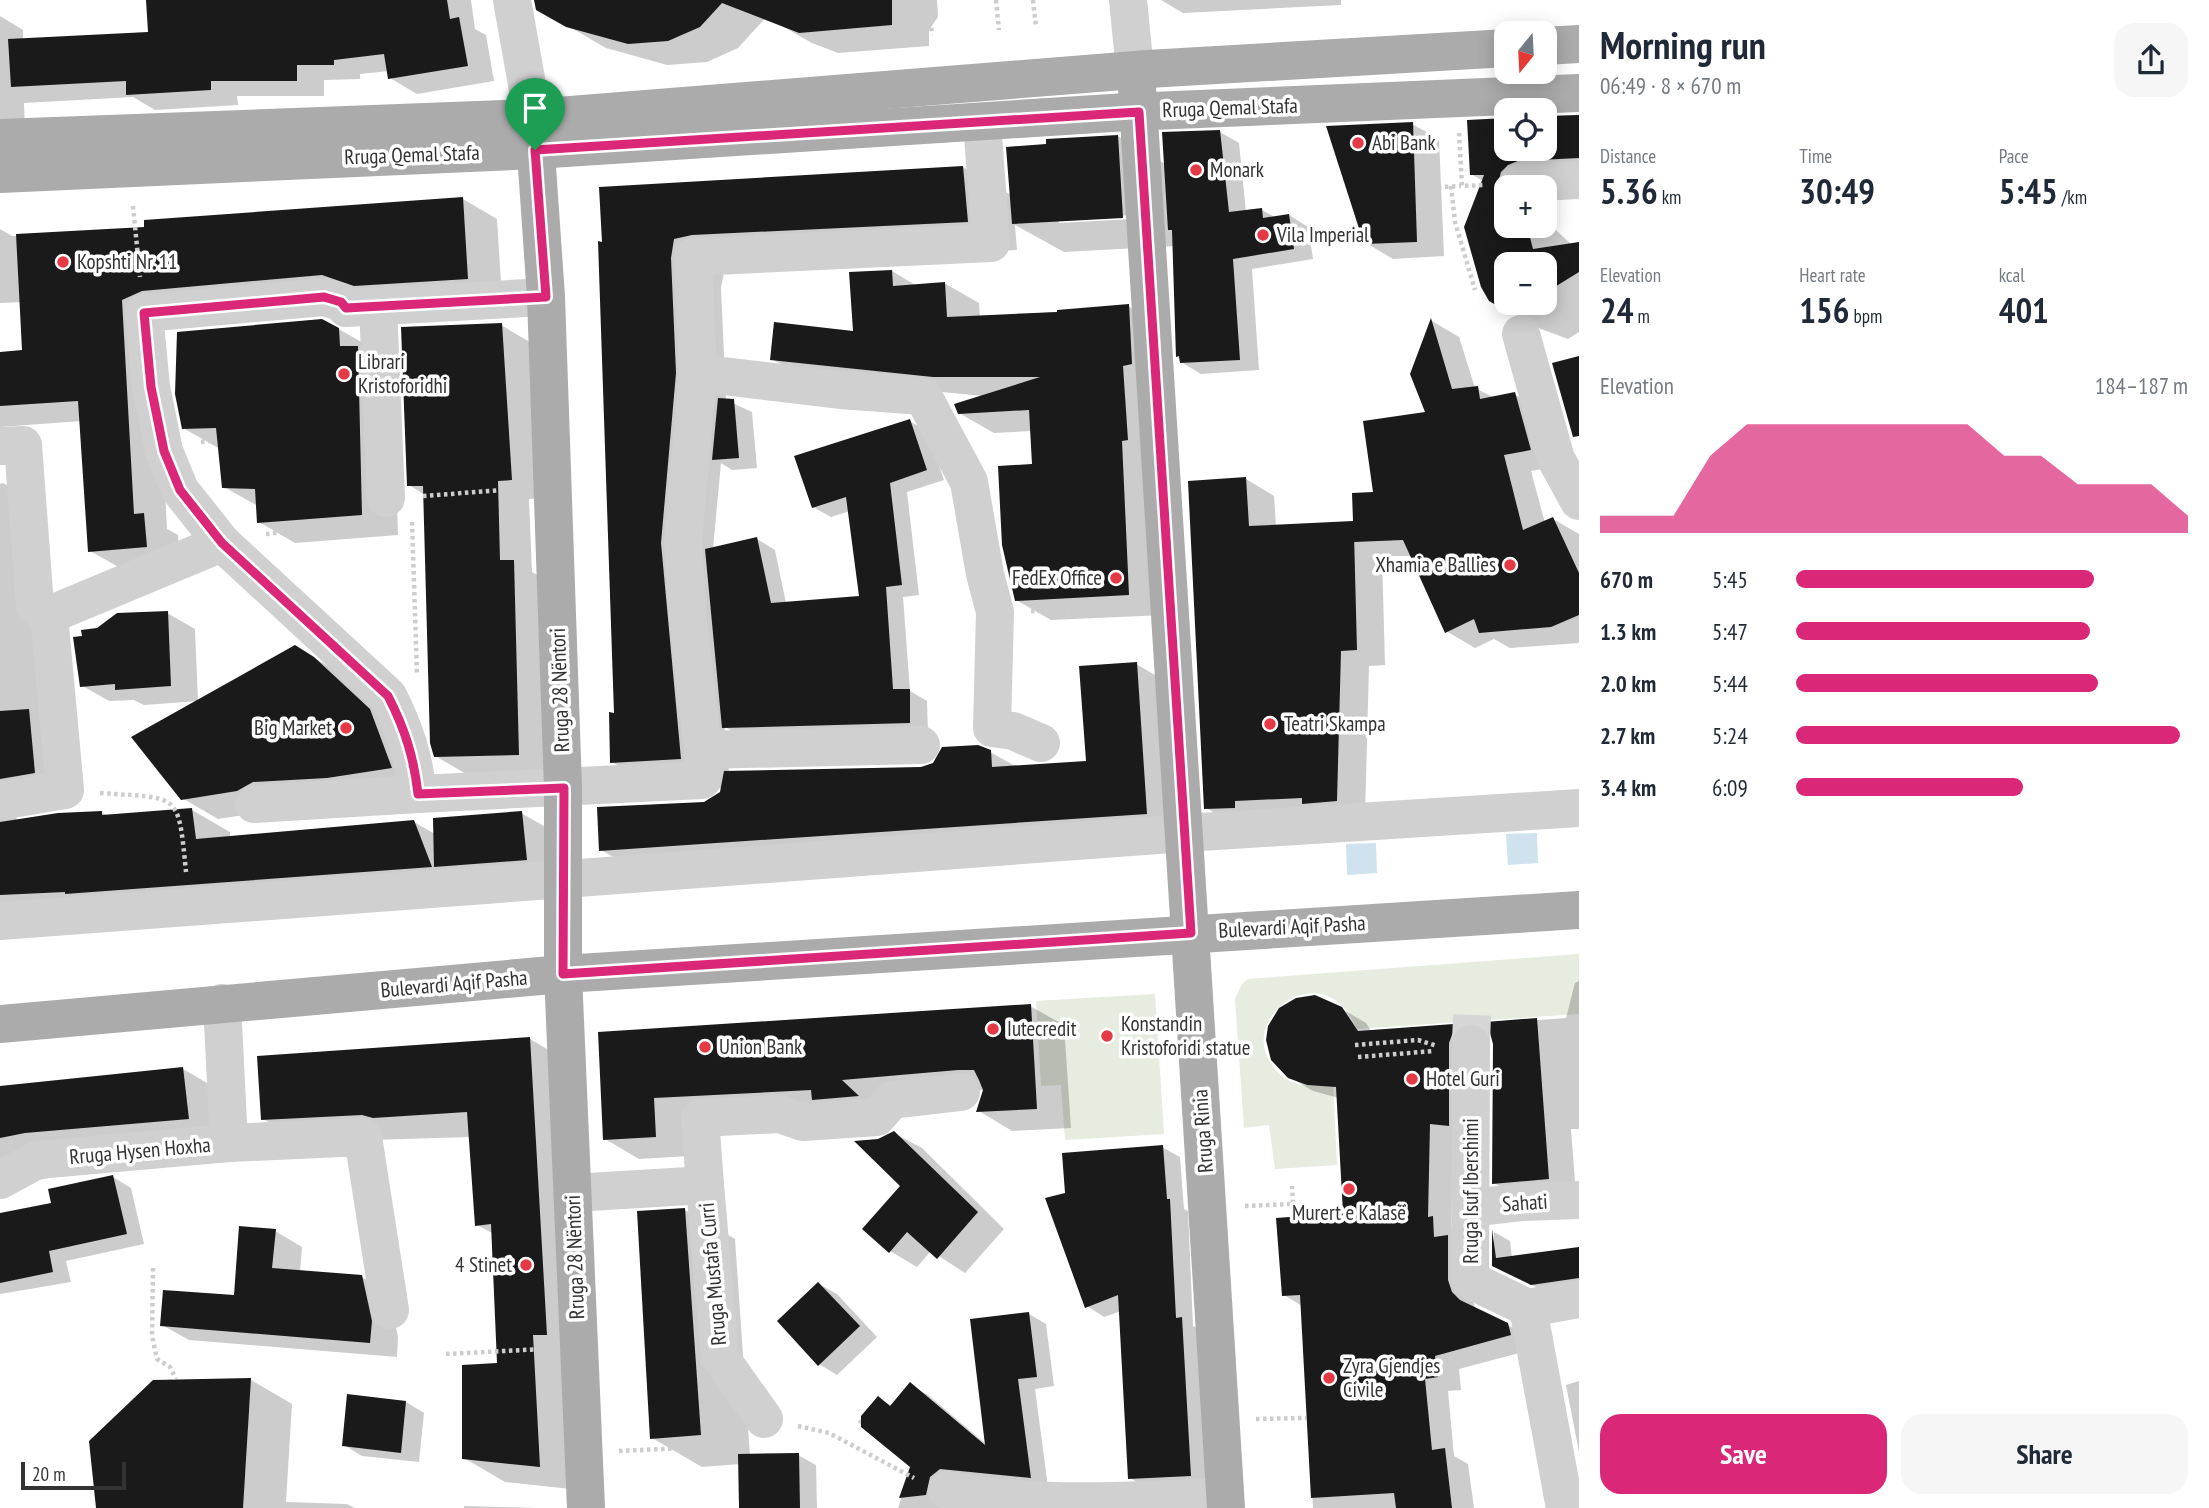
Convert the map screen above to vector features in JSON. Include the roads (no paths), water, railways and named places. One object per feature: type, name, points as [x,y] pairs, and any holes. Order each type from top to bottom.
[{"type":"main road","points":[[1558,45],[1579,44]]},
{"type":"main road","name":"Rruga Qemal Stafa","points":[[0,173],[534,134],[1135,70],[1494,49]]},
{"type":"main road","name":"Rruga Rinia","points":[[1135,70],[1225,1503]]},
{"type":"main road","name":"Rruga Qemal Stafa","points":[[0,138],[534,134],[982,122],[1139,112],[1579,93]]},
{"type":"main road","name":"Rruga 28 Nëntori","points":[[534,134],[546,297],[564,788],[563,974],[586,1508]]},
{"type":"main road","name":"Bulevardi Aqif Pasha","points":[[0,1024],[563,974],[1579,910]]},
{"type":"street","name":"Rruga 28 Nëntori","points":[[512,0],[534,134]]},
{"type":"street","name":"Rruga Rinia","points":[[1128,0],[1135,70]]},
{"type":"street","points":[[254,804],[702,780],[703,750],[682,542],[698,373],[693,257],[991,243],[982,122]]},
{"type":"street","points":[[1557,181],[1579,180]]},
{"type":"street","points":[[418,794],[414,761],[403,726],[388,696],[226,547],[180,490],[164,451],[151,387],[144,313],[324,297],[341,302],[346,308],[546,297]]},
{"type":"street","points":[[377,306],[399,497]]},
{"type":"street","points":[[1521,334],[1556,459],[1579,501]]},
{"type":"street","points":[[698,373],[839,390],[923,396],[969,482],[985,574],[995,612],[992,728],[1013,732],[1041,743]]},
{"type":"street","points":[[0,446],[23,445],[35,607],[49,615]]},
{"type":"street","points":[[49,615],[226,547]]},
{"type":"street","points":[[0,801],[65,790],[49,615]]},
{"type":"street","points":[[703,750],[921,745]]},
{"type":"street","points":[[0,921],[1185,834],[1579,808]]},
{"type":"street","name":"Rruga Hysen Hoxha","points":[[0,1180],[37,1160],[229,1143],[222,1003]]},
{"type":"street","name":"Rruga Isuf Ibershimi","points":[[1457,1048],[1471,1208],[1470,1280],[1528,1308]]},
{"type":"street","name":"Rruga Mustafa Curri","points":[[764,1419],[720,1357],[699,1118],[780,1114],[803,1122],[877,1117],[892,1100],[961,1092]]},
{"type":"street","points":[[229,1143],[363,1137],[390,1310]]},
{"type":"street","name":"Rruga Mustafa Curri","points":[[573,1193],[705,1185]]},
{"type":"street","name":"Sahati","points":[[1471,1208],[1523,1202],[1579,1200]]},
{"type":"street","points":[[1568,1484],[1528,1308],[1579,1298]]},
{"type":"street","points":[[947,1490],[981,1497],[1098,1504],[1225,1503]]},
{"type":"water","points":[[1537,833],[1538,863],[1508,865],[1506,834]]},
{"type":"water","points":[[1376,843],[1377,873],[1347,875],[1346,844]]},
{"type":"tunnel","points":[[1471,1044],[1472,1015]]},
{"type":"place","name":"Abi Bank","points":[[1358,143]]},
{"type":"place","name":"Monark","points":[[1196,170]]},
{"type":"place","name":"Vila Imperial","points":[[1263,235]]},
{"type":"place","name":"Kopshti Nr. 11","points":[[63,262]]},
{"type":"place","name":"Librari Kristoforidhi","points":[[344,374]]},
{"type":"place","name":"Xhamia e Ballies","points":[[1510,565]]},
{"type":"place","name":"FedEx Office","points":[[1116,578]]},
{"type":"place","name":"Teatri Skampa","points":[[1270,724]]},
{"type":"place","name":"Big Market","points":[[346,728]]},
{"type":"place","name":"Iutecredit","points":[[993,1029]]},
{"type":"place","name":"Konstandin Kristoforidi statue","points":[[1107,1036]]},
{"type":"place","name":"Union Bank","points":[[705,1047]]},
{"type":"place","name":"Hotel Guri","points":[[1412,1079]]},
{"type":"place","name":"Murert e Kalasë","points":[[1349,1189]]},
{"type":"place","name":"4 Stinet","points":[[526,1265]]},
{"type":"place","name":"Zyra Gjendjes Civile","points":[[1329,1378]]}]
